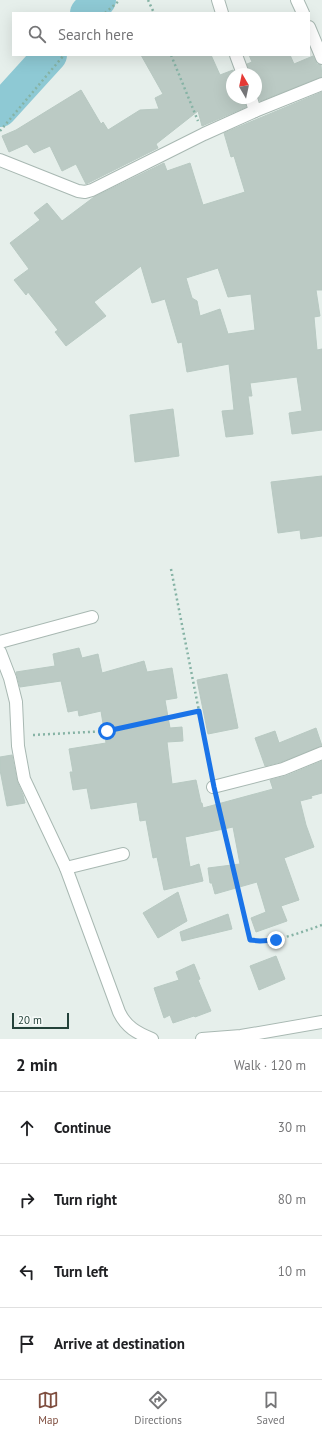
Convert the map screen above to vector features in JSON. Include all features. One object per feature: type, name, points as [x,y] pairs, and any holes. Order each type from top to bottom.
[{"type":"street","points":[[218,0],[222,12]]},
{"type":"street","points":[[297,0],[303,12]]},
{"type":"street","points":[[310,29],[322,58]]},
{"type":"street","points":[[236,56],[241,68]]},
{"type":"street","points":[[0,160],[78,191],[85,192],[92,190],[204,134],[255,111],[322,84]]},
{"type":"street","points":[[253,104],[255,111]]},
{"type":"street","points":[[0,642],[92,616]]},
{"type":"street","points":[[0,652],[10,678],[16,702],[18,746],[24,779],[66,868],[121,1017],[124,1022],[136,1032],[152,1039]]},
{"type":"street","points":[[214,787],[283,769],[322,753]]},
{"type":"street","points":[[66,868],[123,854]]},
{"type":"street","points":[[202,1039],[241,1036],[322,1022]]},
{"type":"path","points":[[105,12],[120,0]]},
{"type":"path","points":[[148,0],[154,12]]},
{"type":"path","points":[[0,131],[63,56]]},
{"type":"path","points":[[171,56],[204,134]]},
{"type":"path","points":[[171,569],[214,787],[250,940],[276,940],[322,925]]},
{"type":"path","points":[[18,736],[107,731],[199,711]]},
{"type":"building","points":[[142,56],[211,56],[220,75],[226,73],[226,104],[245,104],[246,107],[202,126],[198,111],[156,144],[158,148],[86,184],[76,164],[62,171],[50,146],[34,153],[27,144],[9,152],[2,136],[16,130],[81,90],[101,124],[103,122],[108,130],[140,110],[159,109],[155,98],[163,94]]},
{"type":"building","points":[[249,56],[290,56],[294,64],[313,56],[317,64],[321,65],[322,77],[262,100],[262,68],[248,68],[247,64],[252,62]]},
{"type":"building","points":[[322,92],[322,290],[316,290],[320,316],[314,317],[317,350],[322,349],[322,430],[292,434],[289,413],[302,411],[297,377],[250,383],[252,396],[248,396],[253,434],[226,437],[222,411],[234,410],[229,364],[187,372],[182,342],[178,343],[165,299],[152,303],[141,266],[94,302],[106,316],[66,346],[55,332],[58,330],[28,292],[26,295],[14,280],[29,269],[10,243],[40,220],[34,213],[47,203],[62,221],[94,197],[164,163],[167,171],[190,163],[203,205],[245,192],[234,156],[231,157],[224,133]],"holes":[[[218,268],[228,297],[251,294],[255,330],[228,334],[220,309],[200,316],[197,301],[192,298],[186,278]]]},
{"type":"building","points":[[173,409],[179,456],[135,462],[130,415]]},
{"type":"building","points":[[322,476],[322,536],[301,539],[300,530],[278,533],[271,482]]},
{"type":"building","points":[[79,648],[82,658],[98,654],[102,673],[144,661],[147,672],[172,668],[177,698],[165,700],[170,728],[182,727],[183,741],[167,742],[172,784],[196,780],[203,808],[273,789],[270,780],[286,776],[322,761],[322,793],[311,796],[312,798],[300,801],[306,825],[314,847],[284,858],[299,900],[281,906],[287,921],[256,932],[251,918],[266,912],[257,882],[215,894],[212,883],[210,883],[208,868],[240,864],[233,827],[185,837],[190,867],[199,864],[203,881],[164,890],[157,857],[153,858],[146,820],[140,821],[137,802],[91,809],[87,788],[73,790],[70,772],[73,772],[69,749],[106,743],[101,711],[79,716],[78,710],[68,712],[61,681],[20,687],[16,672],[55,666],[53,654]]},
{"type":"building","points":[[227,674],[238,728],[208,734],[197,680]]},
{"type":"building","points":[[316,728],[322,746],[281,762],[265,766],[255,738],[275,731],[279,743]]},
{"type":"building","points":[[12,755],[17,781],[25,803],[7,806],[0,770],[0,757]]},
{"type":"building","points":[[178,892],[187,921],[158,938],[143,913]]},
{"type":"building","points":[[228,914],[232,929],[182,941],[180,932]]},
{"type":"building","points":[[276,956],[285,979],[259,990],[250,966]]},
{"type":"building","points":[[194,964],[200,979],[198,980],[211,1011],[173,1023],[170,1015],[164,1018],[154,988],[179,980],[176,972]]},
{"type":"waterway","points":[[88,12],[99,0]]},
{"type":"waterway","points":[[0,110],[49,56]]},
{"type":"route","points":[[107,731],[199,711],[214,787],[250,940],[276,940]]}]
